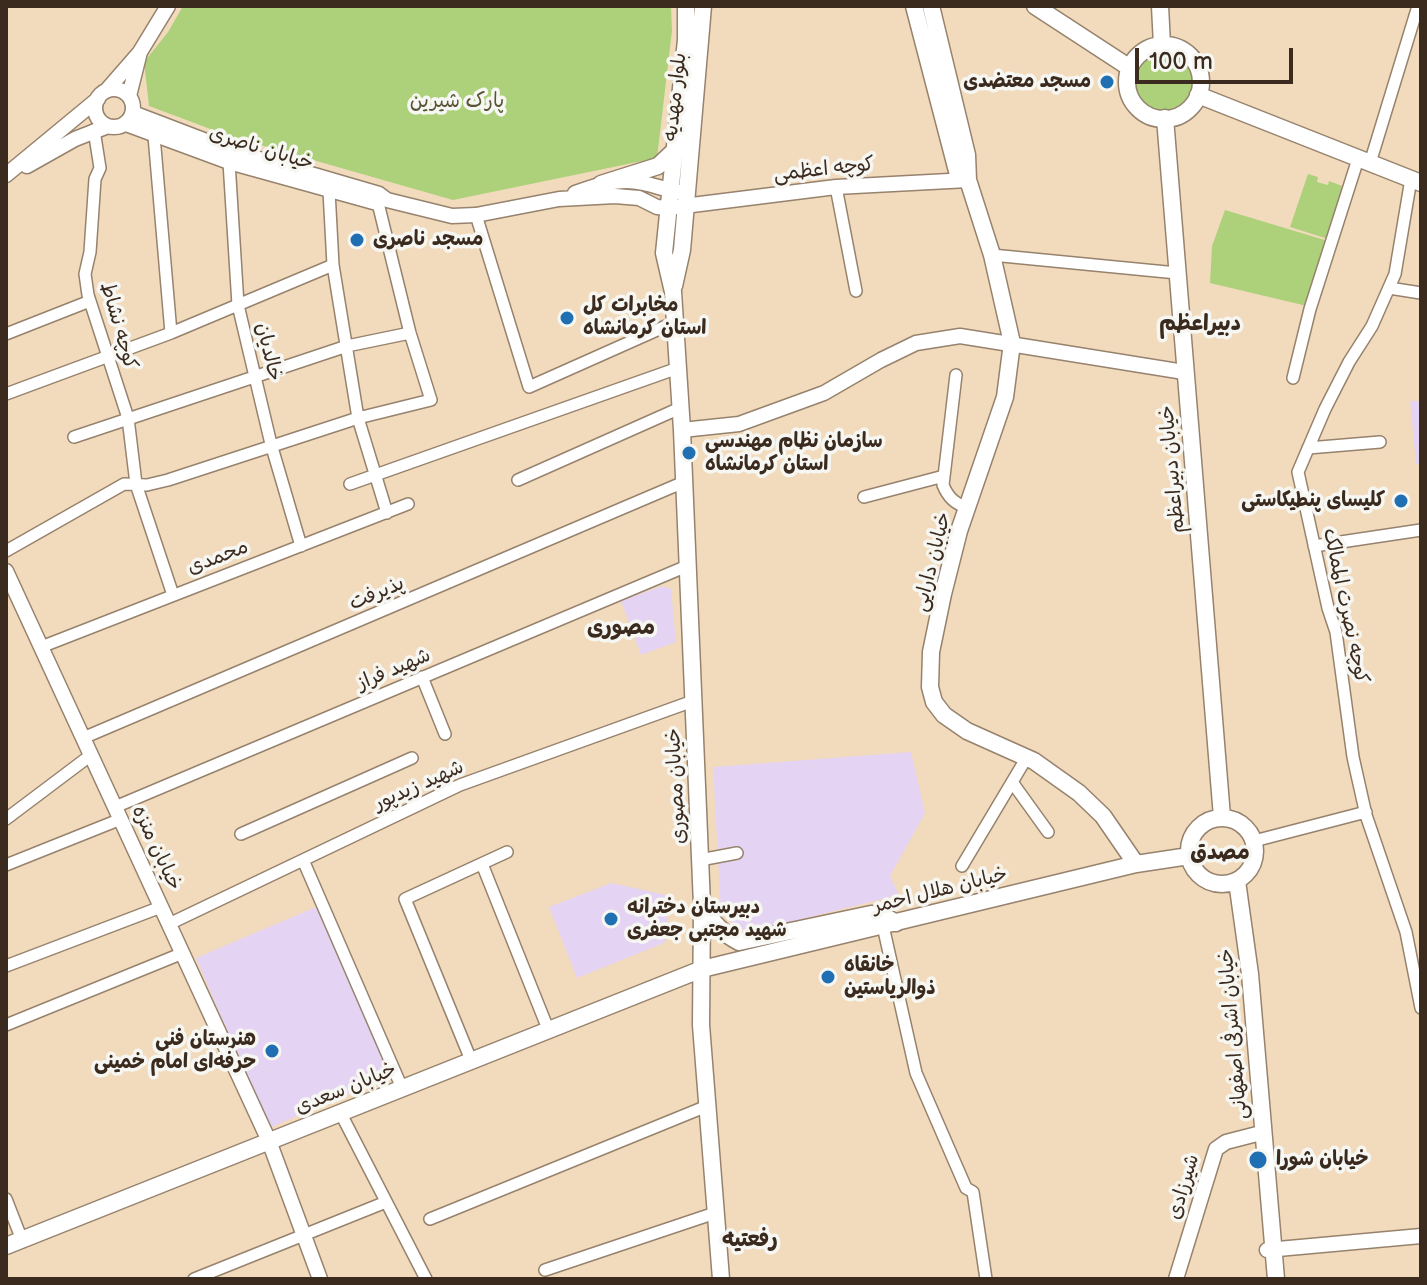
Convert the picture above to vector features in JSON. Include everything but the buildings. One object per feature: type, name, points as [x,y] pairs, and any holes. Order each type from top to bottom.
[{"type":"main road","name":"بلوار مهدیه","points":[[678,200],[694,40],[686,6]]},
{"type":"main road","name":"بلوار مهدیه","points":[[678,200],[673,152],[703,6]]},
{"type":"main road","name":"خیابان دارایی","points":[[914,6],[957,171],[968,180]]},
{"type":"main road","name":"خیابان دارایی","points":[[931,6],[967,155],[968,180],[992,255],[1012,343],[1005,397],[967,508],[943,594],[931,652],[930,687],[934,702],[944,715],[967,731],[1027,757],[1055,774],[1103,816],[1136,864]]},
{"type":"main road","points":[[1035,6],[1130,68]]},
{"type":"main road","points":[[1160,6],[1162,45]]},
{"type":"main road","points":[[1162,45],[1175,46],[1194,60],[1201,83],[1198,95],[1185,112],[1165,118],[1146,114],[1131,99],[1128,89],[1130,68],[1143,51],[1162,45]]},
{"type":"main road","points":[[1198,95],[1416,181]]},
{"type":"main road","name":"خیابان دبیراعظم","points":[[1165,118],[1222,817]]},
{"type":"main road","points":[[601,184],[658,166],[673,152]]},
{"type":"main road","name":"خیابان مصوری","points":[[678,200],[682,250],[673,292],[682,430],[702,905],[701,1025],[721,1279]]},
{"type":"main road","points":[[1222,817],[1242,824],[1254,841],[1256,850],[1251,868],[1233,882],[1218,884],[1207,881],[1198,875],[1189,856],[1188,846],[1196,829],[1204,822],[1222,817]]},
{"type":"main road","name":"خیابان هلال احمر","points":[[702,969],[1136,864],[1189,856]]},
{"type":"main road","name":"خیابان اشرفی اصفهانی","points":[[1233,882],[1257,1134],[1276,1279]]},
{"type":"main road","name":"خیابان اشرفی اصفهانی","points":[[1233,882],[1250,974],[1270,1250],[1269,1279]]},
{"type":"main road","points":[[702,905],[714,925],[739,942],[871,914],[884,916],[890,924]]},
{"type":"main road","name":"خیابان سعدی","points":[[6,1246],[702,969]]},
{"type":"street","points":[[6,176],[102,95],[140,52],[168,6]]},
{"type":"street","points":[[1293,378],[1310,309],[1418,6]]},
{"type":"street","points":[[129,96],[140,52]]},
{"type":"street","points":[[6,176],[101,128],[129,118],[134,107],[129,96],[119,89],[102,95],[95,112],[102,123],[101,128]]},
{"type":"street","name":"خیابان ناصری","points":[[129,118],[439,215],[476,215],[559,199],[627,196],[646,200],[657,207],[678,200]]},
{"type":"street","name":"خیابان ناصری","points":[[129,118],[154,136],[229,162],[329,191],[381,199]]},
{"type":"street","name":"کوچه نشاط","points":[[101,128],[100,168],[95,179],[90,252],[85,274],[106,358],[128,418],[136,484],[173,595]]},
{"type":"street","points":[[154,136],[171,333]]},
{"type":"street","name":"خالدیان","points":[[229,162],[238,305],[271,444],[301,546]]},
{"type":"street","name":"کوچه اعظمی","points":[[678,200],[968,180]]},
{"type":"street","name":"خیابان ناصری","points":[[559,199],[601,184],[633,181],[678,200]]},
{"type":"street","name":"کوچه نصرت الممالک","points":[[1416,181],[1395,274],[1372,326],[1325,409],[1298,472],[1336,632],[1353,757],[1366,812],[1406,932],[1421,1008]]},
{"type":"street","points":[[836,187],[856,291]]},
{"type":"street","points":[[329,191],[333,265],[358,418],[387,513]]},
{"type":"street","points":[[6,551],[124,484],[147,485],[168,480],[271,444],[431,400],[410,333],[381,199]]},
{"type":"street","points":[[476,215],[529,387],[675,322]]},
{"type":"street","points":[[992,255],[1177,273]]},
{"type":"street","points":[[6,394],[171,333],[333,265]]},
{"type":"street","points":[[1389,288],[1421,293]]},
{"type":"street","points":[[6,334],[90,301]]},
{"type":"street","points":[[74,437],[347,346],[410,333]]},
{"type":"street","points":[[682,430],[739,424],[824,393],[916,343],[960,336],[1184,372]]},
{"type":"street","points":[[350,484],[678,368]]},
{"type":"street","points":[[956,375],[943,485],[948,496],[967,508]]},
{"type":"street","points":[[518,480],[680,408]]},
{"type":"street","points":[[1308,448],[1380,442]]},
{"type":"street","points":[[864,497],[944,476]]},
{"type":"street","name":"پذیرفت","points":[[83,738],[684,482]]},
{"type":"street","name":"محمدی","points":[[41,647],[408,504]]},
{"type":"street","points":[[1314,546],[1421,530]]},
{"type":"street","name":"شهید فراز","points":[[6,865],[422,677],[687,566]]},
{"type":"street","name":"خیابان منزه","points":[[8,578],[269,1141],[320,1279]]},
{"type":"street","points":[[422,677],[445,734]]},
{"type":"street","name":"شهید زیدپور","points":[[169,924],[460,785],[693,701]]},
{"type":"street","points":[[6,819],[91,755]]},
{"type":"street","points":[[962,866],[1027,757]]},
{"type":"street","points":[[241,834],[412,758]]},
{"type":"street","points":[[1012,782],[1048,832]]},
{"type":"street","points":[[1254,841],[1366,812]]},
{"type":"street","points":[[471,1060],[405,899],[507,852]]},
{"type":"street","points":[[700,860],[737,853]]},
{"type":"street","points":[[303,860],[402,1088]]},
{"type":"street","points":[[482,864],[548,1029]]},
{"type":"street","points":[[6,966],[161,907]]},
{"type":"street","points":[[890,924],[916,1073],[966,1188],[973,1192],[986,1279]]},
{"type":"street","points":[[6,1025],[183,953]]},
{"type":"street","points":[[430,1219],[707,1106]]},
{"type":"street","points":[[340,1112],[426,1279]]},
{"type":"street","name":"شیرزادی","points":[[1176,1279],[1216,1149],[1226,1142],[1257,1134]]},
{"type":"street","points":[[6,1199],[22,1240]]},
{"type":"street","points":[[194,1279],[386,1202]]},
{"type":"street","points":[[545,1270],[715,1213]]},
{"type":"street","points":[[1270,1250],[1421,1236]]},
{"type":"shaded area","points":[[1410,401],[1421,401],[1421,464],[1416,464]]},
{"type":"shaded area","points":[[662,586],[671,589],[676,642],[641,655],[621,601]]},
{"type":"shaded area","points":[[911,752],[925,813],[890,876],[899,895],[753,931],[737,928],[721,913],[713,767]]},
{"type":"shaded area","name":"دبیرستان دخترانه شهید مجتبی جعفری","points":[[611,883],[666,895],[669,931],[664,943],[577,978],[549,907]]},
{"type":"shaded area","name":"هنرستان فنی حرفه‌ای امام خمینی","points":[[318,906],[390,1070],[387,1078],[269,1128],[196,958]]},
{"type":"green space","name":"پارک شیرین","points":[[183,6],[671,6],[672,31],[657,158],[453,200],[229,136],[149,106],[144,62],[168,32]]},
{"type":"green space","points":[[1158,49],[1170,49],[1187,58],[1194,69],[1194,93],[1187,104],[1170,113],[1158,113],[1146,108],[1137,99],[1132,87],[1132,75],[1137,63],[1146,54]]},
{"type":"green space","points":[[1308,174],[1318,177],[1317,182],[1328,185],[1329,181],[1345,187],[1328,239],[1290,227]]},
{"type":"green space","points":[[1225,210],[1328,241],[1307,306],[1210,283],[1212,246]]},
{"type":"place","name":"مسجد معتضدی","points":[[1107,82]]},
{"type":"place","name":"مسجد ناصری","points":[[357,240]]},
{"type":"place","name":"مخابرات کل استان کرمانشاه","points":[[567,318]]},
{"type":"place","name":"سازمان نظام مهندسی استان کرمانشاه","points":[[689,453]]},
{"type":"place","name":"کلیسای پنطیکاستی","points":[[1401,501]]},
{"type":"place","name":"دبیرستان دخترانه شهید مجتبی جعفری","points":[[611,919]]},
{"type":"place","name":"خانقاه ذوالریاستین","points":[[828,977]]},
{"type":"place","name":"هنرستان فنی حرفه‌ای امام خمینی","points":[[272,1051]]},
{"type":"place","name":"خیابان شورا","points":[[1258,1160]]},
{"type":"district","name":"دبیراعظم","points":[[1200,324]]},
{"type":"district","name":"مصوری","points":[[621,628]]},
{"type":"district","name":"مصدق","points":[[1220,853]]},
{"type":"district","name":"رفعتیه","points":[[750,1240]]}]
